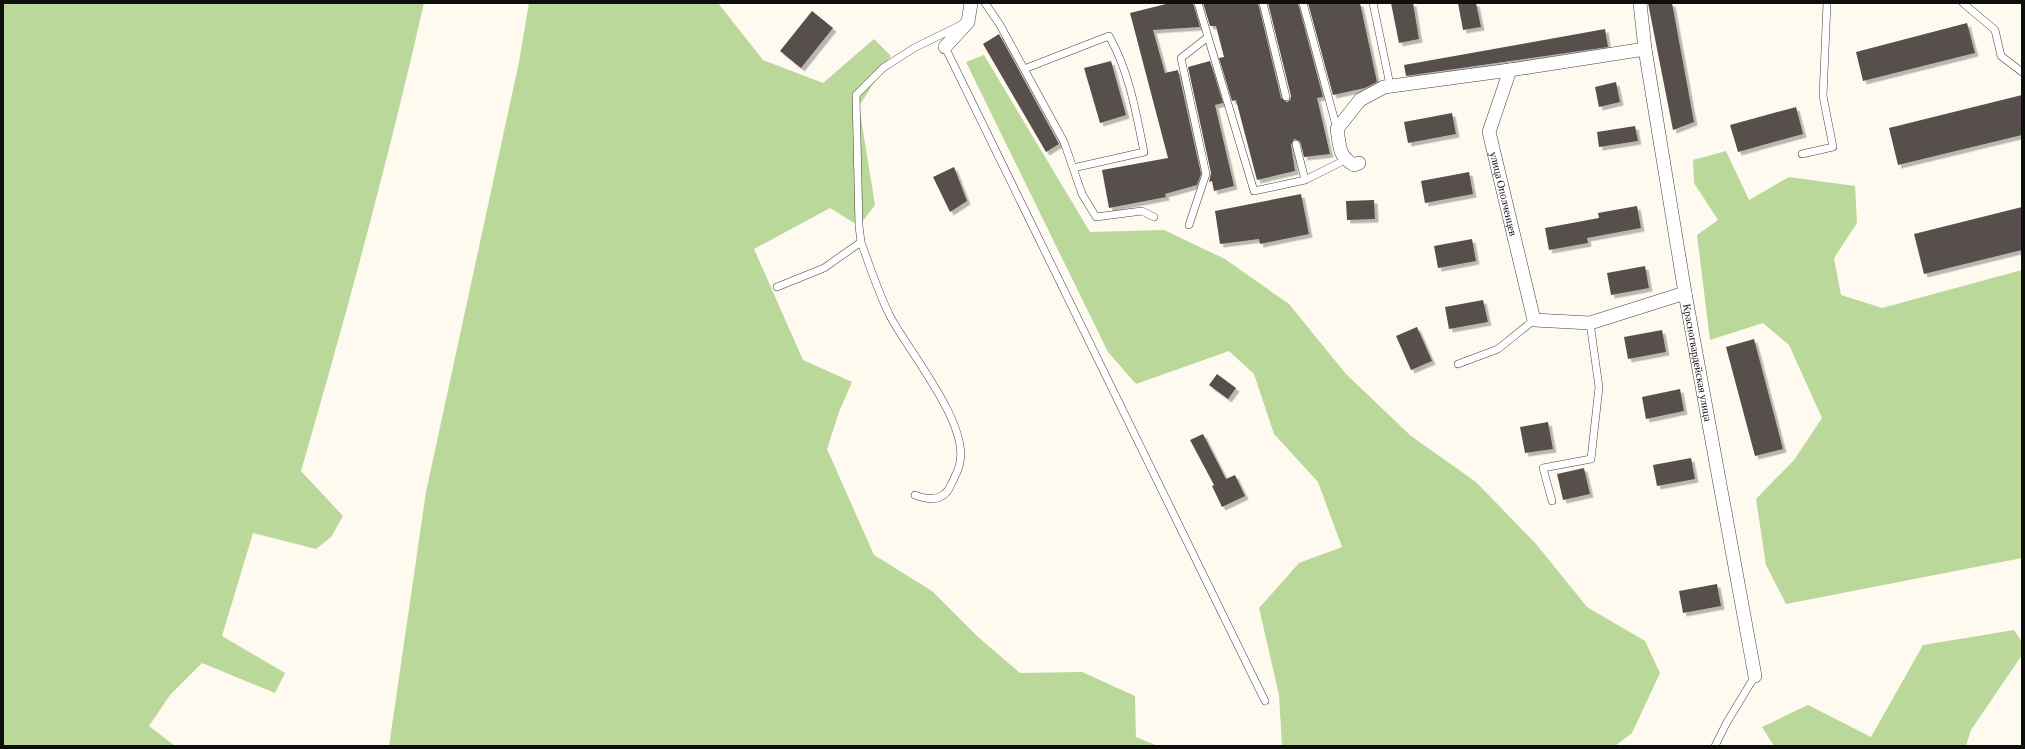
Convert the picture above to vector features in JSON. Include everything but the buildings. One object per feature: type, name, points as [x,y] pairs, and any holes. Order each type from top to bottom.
[{"type":"street","points":[[945,47],[968,22],[971,3]]},
{"type":"street","name":"Красногвардейская улица","points":[[1640,3],[1645,49],[1685,293],[1755,676]]},
{"type":"street","points":[[1359,163],[1354,165],[1345,160],[1340,152],[1337,129],[1360,100],[1384,87],[1510,70],[1645,49]]},
{"type":"street","name":"улица Ополченцев","points":[[1510,70],[1489,132],[1534,320]]},
{"type":"street","points":[[1534,320],[1590,323],[1685,293]]},
{"type":"lane","points":[[985,3],[1024,69],[1064,142],[1082,194],[1096,218],[1142,211],[1154,217]]},
{"type":"lane","points":[[1198,3],[1254,191],[1305,180],[1345,160]]},
{"type":"lane","points":[[1263,3],[1286,97]]},
{"type":"lane","points":[[1304,3],[1337,129]]},
{"type":"lane","points":[[1373,3],[1390,86]]},
{"type":"lane","points":[[1802,154],[1833,147],[1823,96],[1827,3]]},
{"type":"lane","points":[[1963,3],[1995,30],[2001,56],[2022,72]]},
{"type":"lane","points":[[915,495],[926,499],[936,499],[947,493],[960,462],[960,444],[948,410],[938,390],[899,333],[879,294],[861,242],[859,226],[856,95],[883,68],[914,48],[968,22]]},
{"type":"lane","points":[[1024,69],[1109,36],[1120,55],[1136,110],[1144,152],[1073,168]]},
{"type":"lane","points":[[1189,225],[1206,174],[1181,58],[1208,37]]},
{"type":"lane","points":[[945,47],[1265,701]]},
{"type":"lane","points":[[1296,144],[1305,180]]},
{"type":"lane","points":[[777,287],[824,268],[861,242]]},
{"type":"lane","points":[[1458,364],[1498,349],[1534,320]]},
{"type":"lane","points":[[1552,501],[1543,468],[1591,459],[1599,386],[1590,323]]},
{"type":"lane","points":[[1716,746],[1727,722],[1755,676]]},
{"type":"green space","points":[[3,3],[424,3],[366,238],[301,471],[343,516],[331,537],[316,549],[253,533],[222,636],[285,673],[275,693],[202,663],[170,695],[149,726],[175,746],[3,746]]},
{"type":"green space","points":[[529,3],[718,3],[763,60],[823,83],[874,39],[891,56],[859,106],[875,205],[859,226],[830,208],[754,249],[803,360],[852,382],[839,412],[827,449],[874,555],[932,591],[978,637],[1020,673],[1082,672],[1135,696],[1136,737],[1158,746],[389,746],[426,492],[519,62]]},
{"type":"green space","points":[[984,55],[1090,232],[1164,230],[1225,259],[1289,304],[1346,374],[1411,436],[1476,482],[1536,544],[1587,607],[1645,641],[1660,673],[1632,733],[1615,746],[1282,746],[1279,695],[1259,608],[1299,563],[1342,547],[1318,482],[1274,434],[1254,374],[1229,351],[1136,384],[1108,352],[966,62]]},
{"type":"green space","points":[[1726,151],[1749,200],[1789,177],[1855,186],[1857,223],[1834,258],[1841,295],[1882,308],[2022,270],[2022,558],[1786,604],[1766,565],[1756,499],[1794,460],[1822,418],[1789,345],[1763,323],[1710,340],[1697,235],[1718,220],[1694,183],[1693,160]]},
{"type":"green space","points":[[2014,630],[2022,642],[2022,655],[1971,730],[1966,746],[1774,746],[1762,727],[1808,705],[1871,737],[1923,645]]}]
